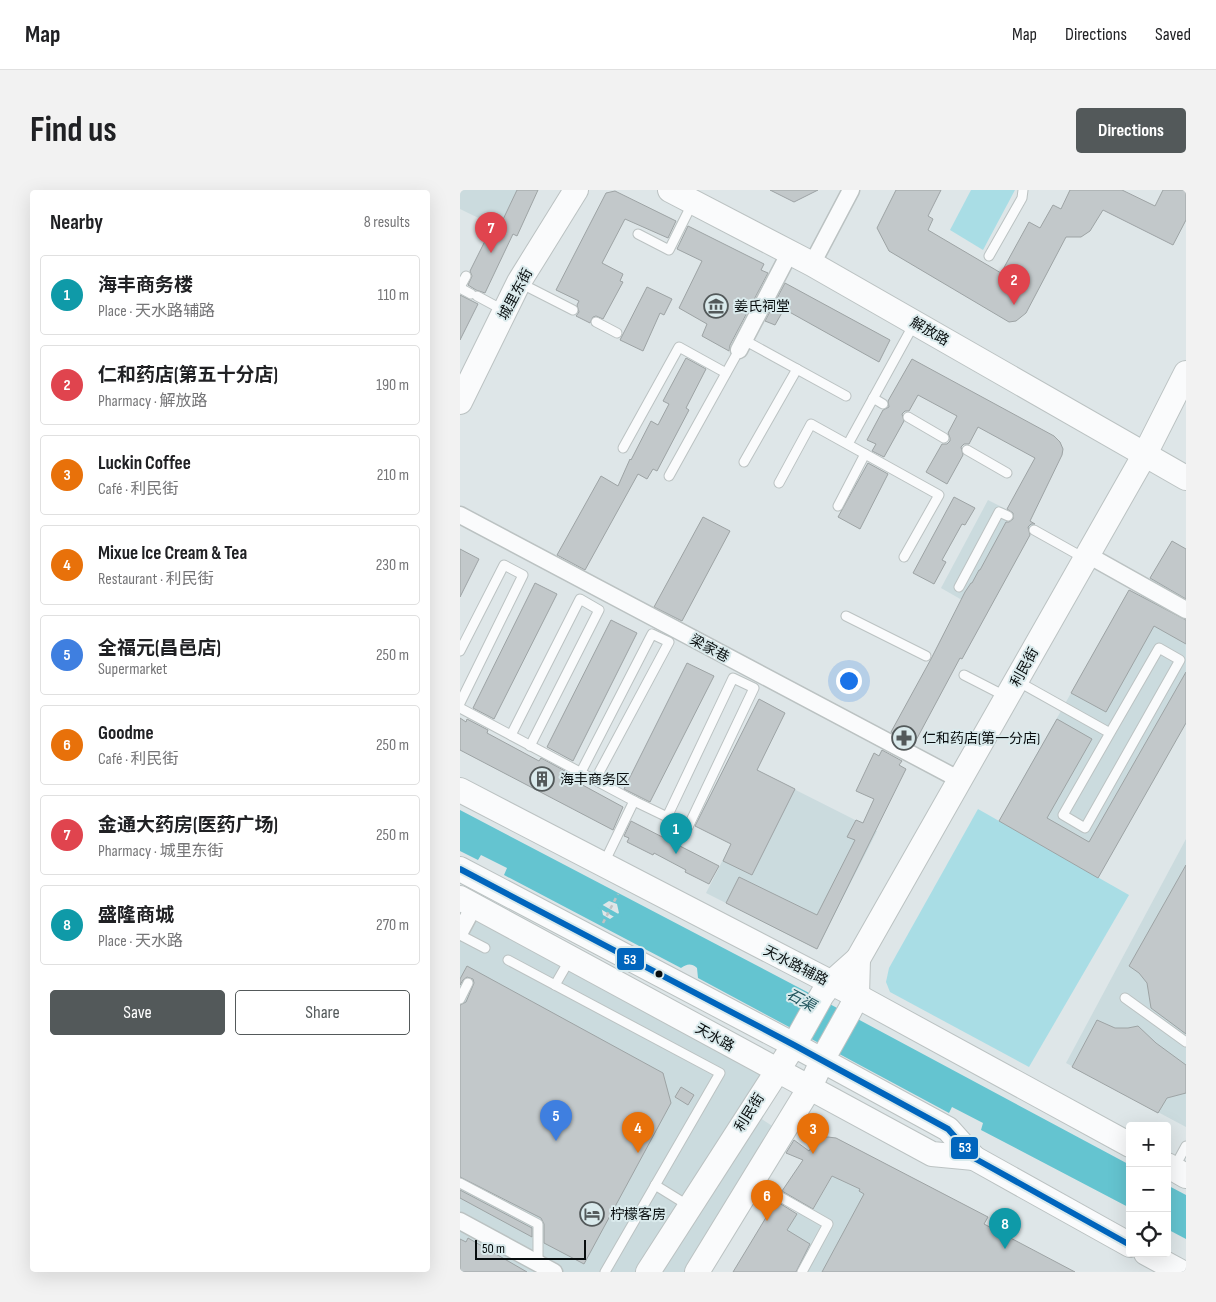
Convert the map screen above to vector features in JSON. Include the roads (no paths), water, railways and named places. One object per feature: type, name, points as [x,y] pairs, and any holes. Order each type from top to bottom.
[{"type":"street","name":"城里东街","points":[[463,388],[520,282],[576,190]]},
{"type":"street","name":"解放路","points":[[670,190],[812,264],[1186,478]]},
{"type":"street","points":[[812,264],[852,190]]},
{"type":"street","points":[[741,345],[790,252]]},
{"type":"street","name":"利民街","points":[[648,1272],[797,1040],[826,989],[858,959],[1145,454],[1186,373]]},
{"type":"street","name":"梁家巷","points":[[460,515],[960,780]]},
{"type":"street","points":[[1087,557],[1186,610]]},
{"type":"street","name":"天水路辅路","points":[[460,790],[627,878],[826,989],[1126,1143]]},
{"type":"street","name":"天水路","points":[[460,869],[797,1040],[948,1129],[974,1158],[1126,1243]]},
{"type":"street","points":[[460,933],[467,902]]},
{"type":"street","name":"天水路","points":[[467,902],[932,1154],[974,1158]]},
{"type":"street","name":"利民街","points":[[697,1272],[809,1089],[824,1057],[854,1003],[858,959]]},
{"type":"street","points":[[460,1221],[554,1272]]},
{"type":"street","points":[[1152,1257],[1172,1270]]},
{"type":"lane","points":[[989,256],[1022,198],[1022,190]]},
{"type":"lane","points":[[638,234],[669,250],[693,202]]},
{"type":"lane","points":[[466,276],[460,288],[506,311]]},
{"type":"lane","points":[[520,282],[573,310]]},
{"type":"lane","points":[[596,322],[617,333]]},
{"type":"lane","points":[[848,444],[915,322]]},
{"type":"lane","points":[[669,476],[741,345],[797,369],[846,396]]},
{"type":"lane","points":[[624,448],[679,347],[726,374]]},
{"type":"lane","points":[[744,462],[797,369]]},
{"type":"lane","points":[[873,398],[883,404]]},
{"type":"lane","points":[[908,418],[944,438]]},
{"type":"lane","points":[[779,483],[810,424],[939,495],[904,558]]},
{"type":"lane","points":[[967,450],[1008,473]]},
{"type":"lane","points":[[838,506],[865,454]]},
{"type":"lane","points":[[959,587],[999,512],[1008,516]]},
{"type":"lane","points":[[1034,530],[1087,557]]},
{"type":"lane","points":[[460,651],[504,566],[523,575],[460,703]]},
{"type":"lane","points":[[511,735],[580,599],[599,610],[530,746]]},
{"type":"lane","points":[[846,616],[926,656]]},
{"type":"lane","points":[[580,772],[652,634],[668,642],[595,780]]},
{"type":"lane","points":[[1159,648],[1180,660],[1085,828],[1063,815],[1110,733],[1159,648]]},
{"type":"lane","points":[[964,675],[1012,689],[1110,733]]},
{"type":"lane","points":[[460,708],[634,801],[667,817],[688,827],[754,688],[733,678],[667,817]]},
{"type":"lane","points":[[603,865],[634,801]]},
{"type":"lane","points":[[460,933],[485,948]]},
{"type":"lane","points":[[555,985],[571,958]]},
{"type":"lane","points":[[508,960],[720,1073],[605,1272]]},
{"type":"lane","points":[[460,999],[468,983]]},
{"type":"lane","points":[[1125,998],[1186,1042]]},
{"type":"lane","points":[[1173,1175],[1186,1146]]},
{"type":"lane","points":[[753,1182],[828,1224],[802,1272]]},
{"type":"lane","points":[[460,1183],[538,1224],[538,1263]]},
{"type":"lane","points":[[655,1185],[690,1207]]},
{"type":"water","points":[[460,810],[811,994],[1126,1163],[1126,1206],[981,1130],[983,1123],[952,1107],[949,1113],[698,978],[695,966],[689,965],[681,968],[504,875],[507,868],[481,855],[478,860],[460,851]],"holes":[[[609,901],[617,904],[619,913],[610,919],[603,915],[601,906]]]},
{"type":"water","points":[[1171,1187],[1186,1195],[1186,1239],[1171,1231]]},
{"type":"waterway","name":"石渠","points":[[598,905],[619,917]]},
{"type":"place","name":"金通大药房(医药广场)","points":[[491,253]]},
{"type":"place","name":"仁和药店(第五十分店)","points":[[1014,305]]},
{"type":"place","name":"姜氏祠堂","points":[[716,306]]},
{"type":"place","name":"仁和药店(第一分店)","points":[[904,738]]},
{"type":"place","name":"海丰商务区","points":[[542,779]]},
{"type":"place","name":"海丰商务楼","points":[[676,854]]},
{"type":"place","name":"全福元(昌邑店)","points":[[556,1141]]},
{"type":"place","name":"Mixue Ice Cream & Tea","points":[[638,1153]]},
{"type":"place","name":"Luckin Coffee","points":[[813,1154]]},
{"type":"place","name":"柠檬客房","points":[[592,1214]]},
{"type":"place","name":"Goodme","points":[[767,1221]]},
{"type":"place","name":"盛隆商城","points":[[1005,1249]]}]
